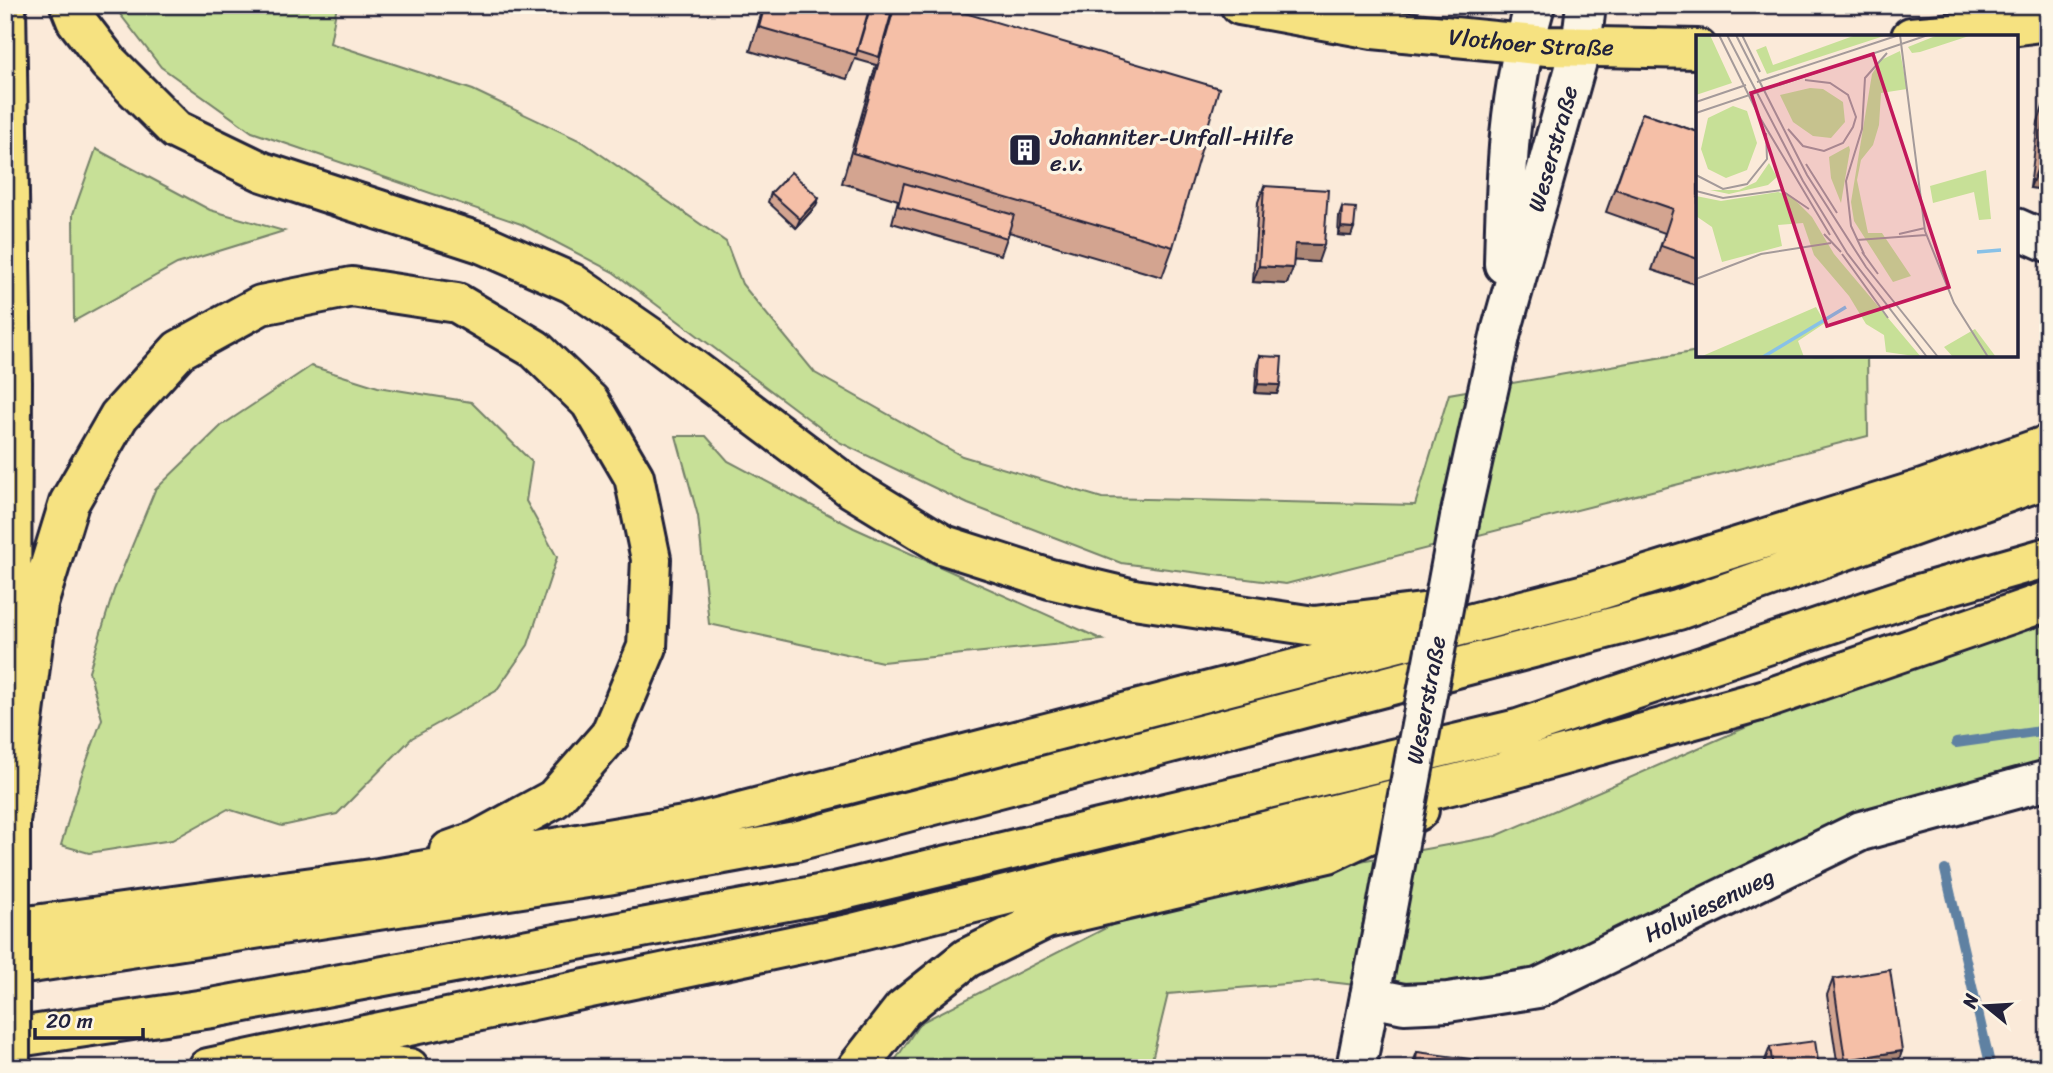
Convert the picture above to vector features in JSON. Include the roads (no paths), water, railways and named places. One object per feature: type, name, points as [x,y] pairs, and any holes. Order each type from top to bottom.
[{"type":"main road","points":[[6,5],[12,382],[10,1068]]},
{"type":"main road","points":[[70,5],[76,20],[108,63],[176,130],[262,172],[481,243],[572,283],[851,488],[944,545],[1050,579],[1134,599],[1314,626],[1594,592]]},
{"type":"main road","name":"Vlothoer Straße","points":[[1240,5],[1373,29],[1547,46],[1696,49]]},
{"type":"main road","points":[[1933,35],[2048,21]]},
{"type":"main road","points":[[10,821],[38,604],[69,503],[119,416],[179,350],[261,305],[352,287],[457,303],[535,349],[590,401],[634,477],[652,559],[647,647],[610,735],[554,799],[477,841],[379,878]]},
{"type":"main road","points":[[5,929],[379,878],[690,825],[1594,592],[1923,489],[2048,445]]},
{"type":"main road","points":[[5,967],[607,875],[796,841],[1678,610],[2048,478]]},
{"type":"main road","points":[[5,1039],[212,1008],[835,892],[1518,729],[1912,596],[2048,557]]},
{"type":"main road","points":[[208,1068],[853,933],[1495,774],[1763,700],[2048,601]]},
{"type":"main road","points":[[858,1068],[903,1009],[967,958],[1046,919],[1328,853],[1495,774]]},
{"type":"main road","points":[[235,1068],[373,1063],[409,1068]]},
{"type":"street","name":"Weserstraße","points":[[1501,332],[1507,158],[1516,79],[1523,43],[1535,5]]},
{"type":"street","name":"Weserstraße","points":[[1356,1068],[1460,517],[1501,332],[1581,47],[1586,5]]},
{"type":"street","points":[[2018,229],[2048,242]]},
{"type":"street","name":"Holwiesenweg","points":[[1370,997],[1404,1004],[1448,1002],[1538,988],[1861,831],[2048,780]]},
{"type":"waterway","points":[[1956,743],[2048,730]]},
{"type":"waterway","points":[[1945,870],[1991,1068]]},
{"type":"place","name":"Johanniter-Unfall-Hilfe e.v.","points":[[1025,150]]}]
